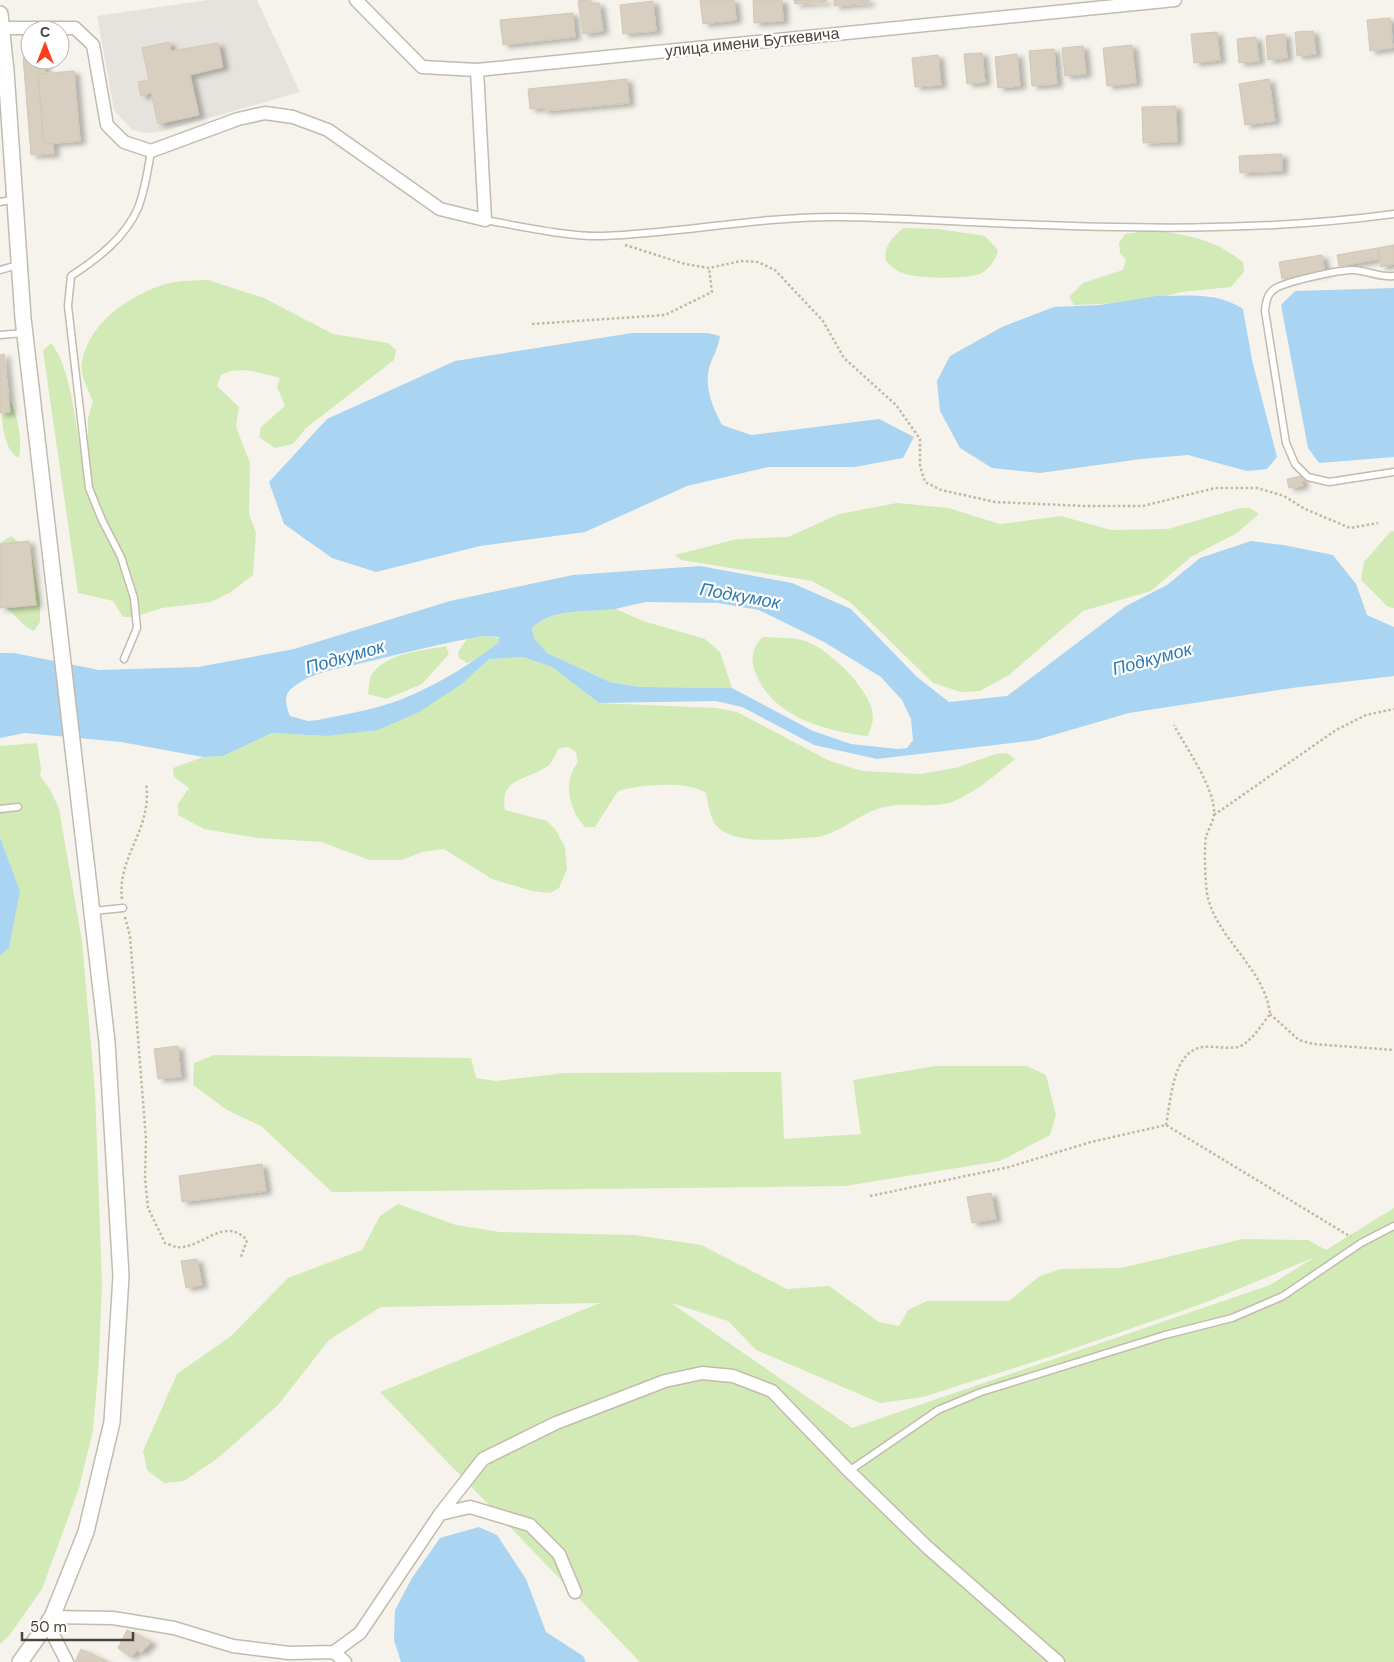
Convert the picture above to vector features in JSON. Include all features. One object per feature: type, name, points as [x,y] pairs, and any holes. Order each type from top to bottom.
[{"type":"street","name":"улица имени Буткевича","points":[[356,0],[422,67],[477,70],[1175,0]]},
{"type":"street","points":[[20,1662],[49,1620],[86,1532],[112,1422],[121,1276],[107,1042],[25,332],[20,265],[8,200],[5,139],[6,71],[1,23],[75,28],[93,45],[107,125],[124,142],[151,151],[238,119],[265,113],[293,117],[328,130],[440,209],[485,220],[477,70]]},
{"type":"street","points":[[49,1620],[114,1618],[174,1628],[233,1646],[289,1653],[334,1652],[360,1633],[440,1514],[483,1460],[556,1423],[665,1381],[702,1373],[733,1376],[772,1391],[849,1471],[927,1547],[1058,1662]]},
{"type":"street","points":[[440,1514],[470,1507],[530,1525],[559,1554],[575,1592]]},
{"type":"street","points":[[49,1620],[67,1662]]},
{"type":"street","points":[[334,1652],[345,1662]]},
{"type":"lane","points":[[124,659],[137,628],[134,598],[122,557],[102,520],[89,488],[68,306],[70,276],[95,260],[117,240],[138,209],[151,151]]},
{"type":"lane","points":[[485,220],[538,229],[601,236],[789,217],[880,217],[991,223],[1240,228],[1333,223],[1394,214]]},
{"type":"lane","points":[[0,270],[20,265]]},
{"type":"lane","points":[[1394,276],[1383,277],[1352,270],[1302,279],[1275,288],[1267,297],[1265,311],[1286,443],[1295,464],[1308,477],[1329,482],[1394,472]]},
{"type":"lane","points":[[0,335],[25,332]]},
{"type":"lane","points":[[0,809],[18,807]]},
{"type":"lane","points":[[92,911],[123,908]]},
{"type":"lane","points":[[849,1471],[938,1410],[1009,1384],[1165,1335],[1232,1318],[1283,1296],[1360,1243],[1394,1226]]},
{"type":"path","points":[[623,245],[686,264],[709,268],[741,262],[758,262],[774,270],[823,322],[844,358],[896,405],[920,438],[920,466],[925,482],[941,490],[995,502],[1084,506],[1143,506],[1215,488],[1257,488],[1284,496],[1305,509],[1350,528],[1378,523]]},
{"type":"path","points":[[532,324],[664,315],[712,292],[709,268]]},
{"type":"path","points":[[1214,815],[1336,730],[1366,714],[1394,709]]},
{"type":"path","points":[[1174,725],[1209,790],[1214,815],[1206,838],[1208,897],[1218,924],[1239,951],[1268,997],[1270,1014],[1299,1040],[1313,1044],[1394,1050]]},
{"type":"path","points":[[146,783],[148,800],[143,827],[125,865],[120,883],[123,908],[130,936],[146,1139],[145,1178],[148,1208],[165,1242],[177,1247],[227,1230],[240,1232],[247,1240],[241,1257]]},
{"type":"path","points":[[1166,1125],[1174,1082],[1181,1064],[1190,1053],[1202,1047],[1239,1046],[1250,1039],[1270,1014]]},
{"type":"path","points":[[870,1196],[1009,1166],[1091,1142],[1166,1125],[1360,1243]]},
{"type":"shaded area","points":[[208,0],[257,0],[300,92],[164,131],[146,133],[132,130],[114,110],[97,16]]},
{"type":"green space","points":[[903,228],[938,229],[985,236],[998,250],[992,264],[980,274],[973,276],[941,278],[909,275],[893,268],[886,261],[885,255],[887,246]]},
{"type":"green space","points":[[1156,230],[1212,243],[1243,262],[1244,272],[1231,287],[1182,292],[1142,302],[1074,305],[1069,297],[1083,283],[1123,270],[1126,260],[1120,253],[1119,243],[1125,234]]},
{"type":"green space","points":[[208,280],[264,298],[333,334],[388,343],[396,350],[394,360],[306,428],[293,444],[275,448],[259,437],[261,427],[285,406],[277,387],[280,378],[243,370],[221,375],[217,386],[239,407],[236,427],[250,463],[249,514],[256,533],[253,575],[231,592],[211,602],[162,608],[134,617],[123,617],[113,601],[78,593],[43,351],[51,343],[63,364],[71,393],[80,449],[88,447],[88,418],[93,401],[81,366],[86,347],[93,334],[112,313],[136,296],[173,282]]},
{"type":"green space","points":[[3,387],[15,412],[20,440],[19,458],[8,446],[5,436],[2,414]]},
{"type":"green space","points":[[897,503],[948,508],[1000,524],[1061,516],[1111,530],[1168,529],[1240,508],[1250,508],[1259,514],[1237,533],[1191,557],[1151,591],[1083,611],[1009,675],[980,691],[961,692],[933,683],[850,602],[812,581],[681,560],[675,555],[737,539],[788,537],[839,514]]},
{"type":"green space","points":[[1391,531],[1394,531],[1394,608],[1388,607],[1361,580],[1364,562]]},
{"type":"green space","points":[[11,536],[30,551],[33,561],[40,600],[40,622],[34,631],[25,626],[0,601],[0,543]]},
{"type":"green space","points":[[616,609],[643,621],[705,639],[720,652],[732,688],[640,687],[610,682],[547,653],[534,638],[532,628],[550,617],[572,612]]},
{"type":"green space","points":[[483,636],[500,638],[499,642],[479,658],[467,663],[459,658],[458,652],[467,639]]},
{"type":"green space","points":[[763,637],[790,638],[815,645],[848,672],[866,695],[871,707],[873,719],[868,736],[851,734],[817,725],[786,710],[773,699],[762,687],[753,661],[755,648]]},
{"type":"green space","points":[[446,646],[449,654],[422,684],[386,699],[368,694],[372,674],[387,661],[416,651]]},
{"type":"green space","points":[[523,657],[552,667],[599,703],[716,708],[737,712],[830,761],[862,771],[920,774],[955,768],[996,754],[1007,753],[1015,759],[981,785],[962,797],[945,804],[884,807],[827,835],[761,840],[731,835],[720,829],[713,820],[706,793],[687,786],[675,785],[638,787],[618,791],[595,827],[585,827],[575,812],[570,796],[570,778],[578,762],[576,752],[568,747],[559,748],[549,765],[511,785],[504,799],[505,810],[547,821],[555,829],[565,847],[567,869],[559,888],[550,893],[532,891],[492,879],[444,849],[422,852],[402,860],[369,860],[322,842],[258,838],[204,829],[178,815],[178,804],[189,788],[174,777],[173,768],[203,757],[223,756],[272,733],[326,736],[463,683],[489,659]]},
{"type":"green space","points":[[37,743],[41,769],[40,776],[50,789],[59,809],[82,941],[95,1091],[102,1282],[99,1360],[93,1430],[79,1488],[42,1589],[9,1636],[0,1644],[0,746]]},
{"type":"green space","points":[[214,1055],[471,1058],[476,1078],[496,1081],[565,1073],[781,1072],[784,1139],[861,1134],[853,1080],[935,1066],[1027,1066],[1046,1075],[1056,1115],[1050,1135],[1000,1161],[845,1186],[332,1192],[261,1126],[227,1110],[193,1085],[194,1063]]},
{"type":"green space","points":[[398,1204],[456,1225],[500,1232],[635,1235],[701,1245],[787,1289],[829,1286],[879,1322],[899,1326],[908,1310],[927,1301],[1009,1301],[1040,1276],[1060,1269],[1121,1268],[1243,1239],[1308,1240],[1326,1250],[1394,1208],[1394,1662],[640,1662],[380,1392],[600,1303],[381,1307],[329,1340],[278,1405],[218,1458],[184,1481],[164,1483],[147,1470],[143,1451],[177,1374],[231,1336],[288,1278],[362,1250],[380,1216]],"holes":[[[1315,1257],[1270,1285],[852,1428],[671,1303],[728,1321],[756,1350],[880,1403],[923,1397],[1058,1354],[1207,1302]]]},
{"type":"water","points":[[1394,288],[1394,457],[1319,463],[1308,448],[1281,305],[1295,291]]},
{"type":"water","points":[[1157,296],[1213,297],[1243,309],[1252,360],[1277,457],[1267,469],[1247,471],[1188,455],[1141,459],[1040,473],[992,468],[960,448],[940,411],[937,381],[950,356],[1002,327],[1054,307],[1100,305]]},
{"type":"water","points":[[632,333],[708,333],[720,336],[708,373],[708,388],[712,404],[722,425],[751,435],[879,419],[914,437],[903,458],[855,467],[768,467],[687,486],[585,532],[480,546],[376,572],[332,558],[284,524],[269,482],[327,419],[455,361]]},
{"type":"water","name":"Подкумок","points":[[1251,541],[1333,555],[1356,584],[1367,615],[1394,627],[1394,676],[1292,688],[1129,713],[1036,740],[877,759],[814,745],[742,707],[716,701],[599,703],[552,667],[523,657],[489,659],[463,683],[419,712],[378,730],[326,736],[272,733],[223,756],[203,757],[121,742],[25,733],[0,738],[0,653],[14,653],[99,670],[198,667],[294,649],[450,601],[573,575],[700,566],[792,583],[851,609],[917,677],[949,702],[1007,696],[1126,606],[1167,585],[1200,558]],"holes":[[[646,602],[718,603],[759,610],[824,642],[881,677],[902,700],[911,719],[913,740],[907,748],[898,749],[851,744],[813,731],[732,688],[640,687],[610,682],[547,653],[534,638],[532,628],[550,617],[571,612],[615,609]],[[483,636],[499,637],[499,642],[469,664],[403,699],[367,710],[318,720],[308,721],[290,716],[286,701],[287,694],[300,682],[318,674]]]},
{"type":"water","points":[[0,838],[20,891],[9,948],[0,955]]},
{"type":"water","points":[[479,1527],[497,1535],[526,1579],[546,1632],[583,1656],[586,1662],[401,1662],[394,1640],[395,1610],[412,1578],[440,1538]]},
{"type":"building","points":[[591,0],[591,4],[599,3],[603,31],[583,34],[578,1]]},
{"type":"building","points":[[700,0],[734,0],[736,20],[703,24]]},
{"type":"building","points":[[753,0],[782,0],[783,21],[754,23]]},
{"type":"building","points":[[794,0],[826,0],[827,2],[795,4]]},
{"type":"building","points":[[834,0],[869,0],[869,3],[834,6]]},
{"type":"building","points":[[653,1],[656,31],[623,34],[620,5]]},
{"type":"building","points":[[573,13],[575,37],[503,45],[500,20]]},
{"type":"building","points":[[1390,18],[1393,48],[1370,51],[1367,20]]},
{"type":"building","points":[[1313,31],[1316,54],[1297,56],[1295,32]]},
{"type":"building","points":[[1217,32],[1220,60],[1194,63],[1191,34]]},
{"type":"building","points":[[1285,34],[1287,58],[1268,60],[1266,36]]},
{"type":"building","points":[[1256,37],[1259,61],[1239,63],[1237,39]]},
{"type":"building","points":[[169,42],[171,51],[218,43],[223,67],[190,75],[199,115],[158,124],[151,93],[141,96],[138,82],[149,80],[142,48]]},
{"type":"building","points":[[1132,45],[1136,83],[1107,86],[1103,48]]},
{"type":"building","points":[[1083,46],[1086,74],[1065,76],[1062,48]]},
{"type":"building","points":[[1054,49],[1057,84],[1032,86],[1029,51]]},
{"type":"building","points":[[982,53],[985,82],[967,84],[964,54]]},
{"type":"building","points":[[1017,54],[1020,86],[998,88],[995,57]]},
{"type":"building","points":[[938,55],[941,85],[915,87],[912,58]]},
{"type":"building","points":[[24,70],[45,70],[45,74],[38,74],[44,144],[53,143],[54,154],[31,155]]},
{"type":"building","points":[[74,71],[80,141],[44,144],[38,74]]},
{"type":"building","points":[[627,79],[629,103],[544,111],[544,108],[530,109],[528,89]]},
{"type":"building","points":[[1269,79],[1275,121],[1245,125],[1239,84]]},
{"type":"building","points":[[1176,106],[1177,142],[1143,143],[1142,107]]},
{"type":"building","points":[[1282,154],[1282,171],[1240,173],[1239,156]]},
{"type":"building","points":[[1394,245],[1394,264],[1381,267],[1378,248]]},
{"type":"building","points":[[1378,248],[1380,259],[1339,266],[1337,255]]},
{"type":"building","points":[[1322,255],[1325,272],[1282,279],[1279,262]]},
{"type":"building","points":[[4,354],[10,412],[0,413],[0,355]]},
{"type":"building","points":[[1301,476],[1303,486],[1289,488],[1287,479]]},
{"type":"building","points":[[29,541],[36,605],[0,608],[0,544]]},
{"type":"building","points":[[178,1046],[181,1077],[158,1079],[154,1049]]},
{"type":"building","points":[[262,1164],[266,1191],[182,1202],[179,1176]]},
{"type":"building","points":[[991,1193],[996,1219],[972,1223],[967,1197]]},
{"type":"building","points":[[197,1259],[202,1285],[186,1288],[181,1261]]},
{"type":"building","points":[[127,1630],[152,1642],[141,1653],[137,1650],[131,1657],[118,1648]]},
{"type":"building","points":[[81,1649],[106,1661],[75,1662]]}]
